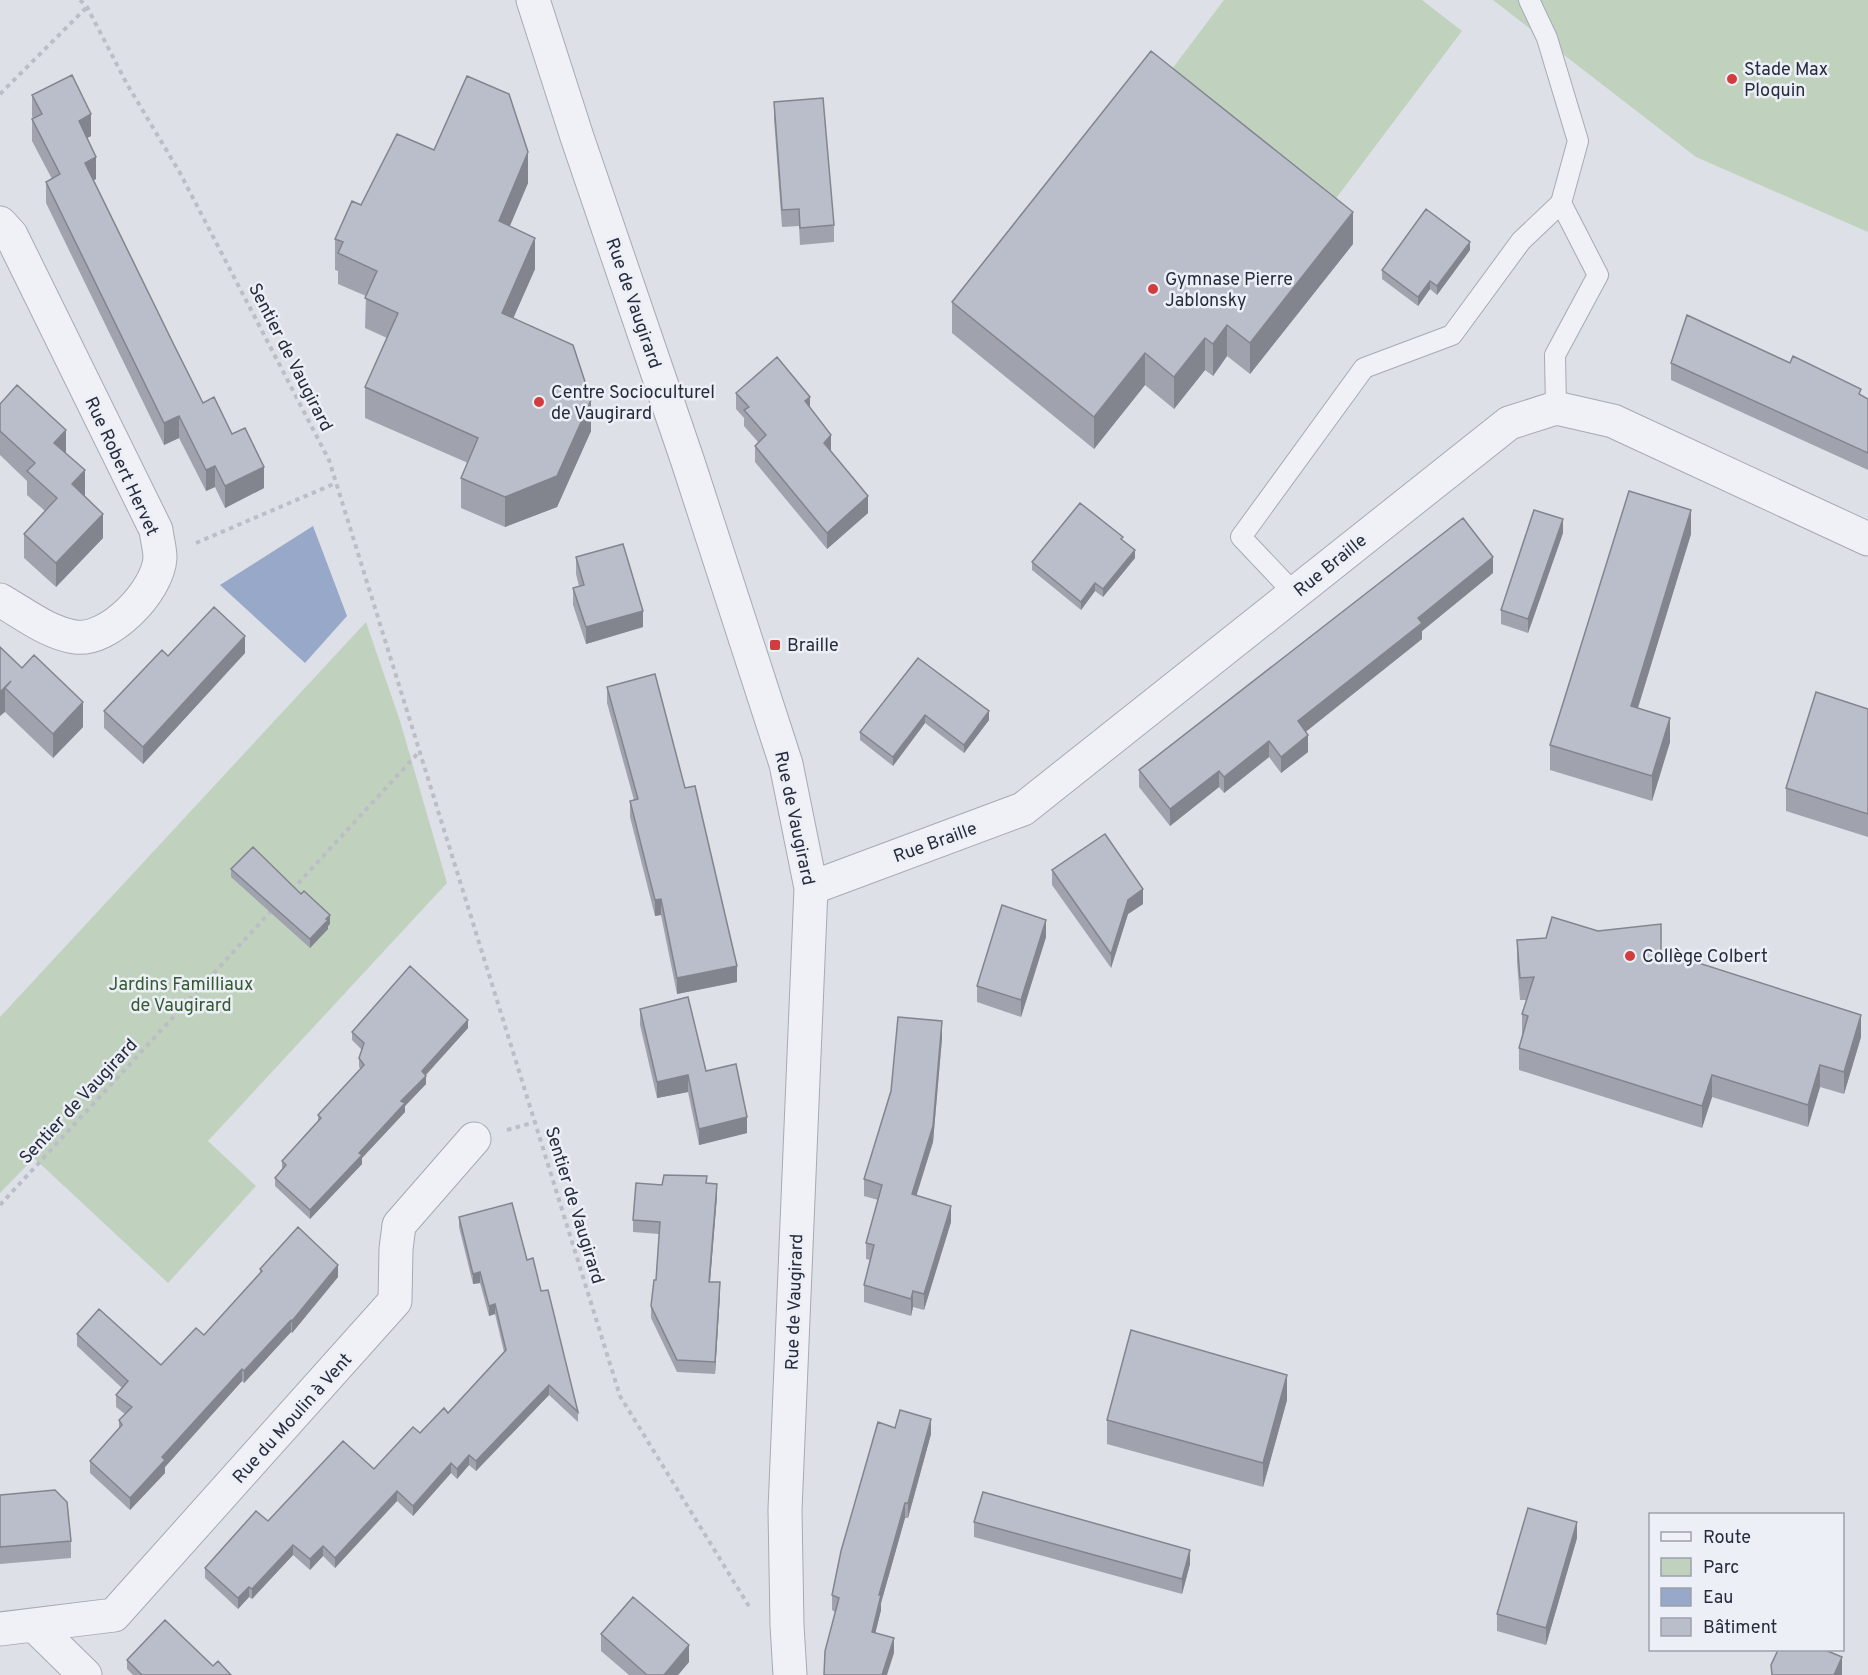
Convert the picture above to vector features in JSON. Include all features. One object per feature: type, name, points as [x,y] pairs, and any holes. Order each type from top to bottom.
[{"type":"street","name":"Rue de Vaugirard","points":[[533,0],[577,137],[688,462],[786,764],[811,888],[785,1510],[790,1675]]},
{"type":"street","name":"Rue Robert Hervet","points":[[0,224],[11,235],[156,530],[160,558],[145,595],[109,629],[96,635],[77,638],[58,633],[0,600]]},
{"type":"street","name":"Rue Braille","points":[[811,888],[1023,809],[1509,423],[1556,408]]},
{"type":"street","points":[[1556,408],[1613,421],[1868,539]]},
{"type":"street","name":"Rue du Moulin à Vent","points":[[0,1629],[114,1615],[395,1301],[399,1225],[474,1139]]},
{"type":"street","points":[[34,1625],[86,1675]]},
{"type":"lane","points":[[1294,593],[1241,537],[1364,368],[1452,335],[1521,241],[1561,203],[1578,141],[1546,38],[1529,0]]},
{"type":"lane","points":[[1556,408],[1555,355],[1598,275],[1561,203]]},
{"type":"path","name":"Sentier de Vaugirard","points":[[80,0],[87,7],[127,84],[180,173],[329,460],[620,1396],[755,1617]]},
{"type":"path","points":[[0,94],[87,7]]},
{"type":"path","points":[[160,558],[336,483]]},
{"type":"path","points":[[290,891],[420,752]]},
{"type":"path","name":"Sentier de Vaugirard","points":[[0,1205],[274,909]]},
{"type":"green space","points":[[1224,0],[1422,0],[1462,31],[1334,201],[1253,132],[1172,69]]},
{"type":"green space","name":"Stade Max Ploquin","points":[[1493,0],[1868,0],[1868,232],[1696,157]]},
{"type":"green space","name":"Jardins Familliaux de Vaugirard","points":[[366,622],[400,721],[447,883],[208,1141],[256,1186],[168,1283],[34,1158],[0,1193],[0,1017]]},
{"type":"water","points":[[313,526],[347,616],[305,663],[220,585]]},
{"type":"building","name":"Gymnase Pierre Jablonsky","points":[[1151,51],[1353,212],[1250,343],[1227,325],[1213,344],[1205,338],[1174,377],[1145,353],[1094,417],[952,302]]},
{"type":"building","points":[[72,75],[91,114],[79,121],[96,157],[85,163],[173,343],[203,403],[214,397],[232,434],[245,428],[264,467],[225,486],[215,466],[206,470],[179,416],[164,423],[46,182],[60,174],[32,119],[42,114],[32,95]]},
{"type":"building","points":[[467,76],[509,94],[528,152],[499,221],[535,238],[502,313],[573,345],[591,400],[557,476],[505,497],[461,478],[478,438],[365,387],[398,313],[365,298],[377,271],[338,253],[343,242],[335,239],[352,201],[361,205],[397,134],[434,150]]},
{"type":"building","points":[[823,98],[834,225],[800,228],[799,209],[782,210],[774,102]]},
{"type":"building","points":[[1426,209],[1470,242],[1437,286],[1430,281],[1418,297],[1382,270]]},
{"type":"building","points":[[1687,315],[1790,363],[1793,356],[1861,389],[1859,394],[1868,399],[1868,453],[1671,363]]},
{"type":"building","points":[[777,357],[810,397],[805,401],[831,435],[824,443],[868,496],[827,533],[755,446],[766,435],[744,410],[749,407],[736,393]]},
{"type":"building","points":[[17,385],[66,430],[54,443],[85,470],[72,484],[103,514],[56,563],[24,534],[57,498],[27,471],[35,463],[0,431],[0,404]]},
{"type":"building","points":[[1629,491],[1691,510],[1631,706],[1670,718],[1652,776],[1550,745]]},
{"type":"building","points":[[1080,503],[1123,537],[1121,539],[1135,550],[1103,589],[1095,583],[1081,602],[1032,562]]},
{"type":"building","points":[[1534,510],[1563,519],[1528,619],[1501,610]]},
{"type":"building","points":[[1463,518],[1493,557],[1418,618],[1422,623],[1298,721],[1308,735],[1281,757],[1269,741],[1224,777],[1219,771],[1170,809],[1139,770]]},
{"type":"building","points":[[623,544],[643,611],[586,627],[573,588],[584,585],[576,557]]},
{"type":"building","points":[[214,607],[245,636],[143,747],[104,711],[162,650],[168,656]]},
{"type":"building","points":[[0,647],[22,668],[34,655],[83,702],[53,734],[5,688],[11,681],[0,692]]},
{"type":"building","points":[[918,658],[989,711],[964,745],[925,715],[893,757],[860,732]]},
{"type":"building","points":[[655,674],[685,788],[695,786],[737,966],[677,978],[661,899],[655,900],[630,801],[638,799],[607,687]]},
{"type":"building","points":[[1816,692],[1868,709],[1868,814],[1786,788]]},
{"type":"building","points":[[1105,834],[1143,889],[1128,900],[1111,954],[1052,870]]},
{"type":"building","points":[[253,847],[301,894],[304,891],[330,915],[310,939],[231,869]]},
{"type":"building","points":[[1002,905],[1046,920],[1021,1000],[977,986]]},
{"type":"building","points":[[1552,917],[1598,931],[1661,924],[1661,951],[1861,1015],[1844,1072],[1820,1065],[1808,1105],[1712,1075],[1702,1106],[1519,1048],[1528,1016],[1522,1014],[1534,977],[1520,978],[1517,940],[1546,938]]},
{"type":"building","points":[[410,966],[468,1020],[422,1071],[426,1076],[401,1101],[405,1103],[359,1153],[362,1155],[310,1210],[275,1178],[286,1165],[282,1161],[321,1118],[318,1115],[364,1065],[359,1058],[364,1043],[352,1032]]},
{"type":"building","points":[[688,997],[706,1071],[736,1064],[747,1117],[699,1129],[688,1075],[657,1082],[640,1009]]},
{"type":"building","points":[[898,1017],[942,1021],[933,1126],[912,1194],[951,1206],[924,1294],[913,1291],[911,1299],[864,1285],[874,1245],[866,1243],[882,1185],[864,1179],[891,1091]]},
{"type":"building","points":[[664,1175],[707,1176],[706,1183],[717,1184],[709,1282],[720,1282],[715,1362],[677,1360],[651,1306],[654,1280],[656,1280],[660,1222],[633,1220],[636,1183],[662,1185]]},
{"type":"building","points":[[512,1203],[527,1260],[533,1258],[541,1291],[548,1290],[578,1412],[549,1385],[476,1461],[469,1455],[457,1469],[451,1463],[413,1506],[397,1491],[335,1558],[323,1546],[310,1559],[293,1545],[252,1589],[249,1587],[238,1598],[205,1568],[256,1511],[268,1521],[343,1441],[374,1469],[413,1427],[420,1433],[444,1408],[448,1413],[506,1350],[495,1304],[489,1306],[480,1272],[473,1274],[459,1217]]},
{"type":"building","points":[[298,1227],[338,1265],[292,1321],[244,1371],[242,1369],[162,1457],[165,1460],[130,1498],[90,1461],[122,1425],[119,1420],[132,1407],[116,1395],[128,1381],[77,1334],[99,1309],[161,1365],[196,1328],[204,1335]]},
{"type":"building","points":[[1131,1330],[1287,1375],[1263,1463],[1107,1420]]},
{"type":"building","points":[[900,1410],[931,1419],[879,1595],[881,1595],[872,1632],[894,1638],[882,1675],[824,1675],[825,1651],[839,1598],[832,1595],[841,1551],[878,1422],[895,1428]]},
{"type":"building","points":[[55,1490],[67,1502],[71,1541],[0,1547],[0,1495]]},
{"type":"building","points":[[983,1492],[1190,1550],[1182,1579],[974,1522]]},
{"type":"building","points":[[1528,1508],[1577,1522],[1546,1628],[1497,1614]]},
{"type":"building","points":[[633,1597],[689,1645],[664,1675],[647,1675],[601,1634]]},
{"type":"building","points":[[165,1620],[213,1666],[218,1661],[231,1675],[142,1675],[127,1660]]},
{"type":"building","points":[[1778,1651],[1827,1651],[1842,1657],[1834,1675],[1772,1675],[1771,1665]]},
{"type":"place","name":"Stade Max Ploquin","points":[[1732,79]]},
{"type":"place","name":"Gymnase Pierre Jablonsky","points":[[1153,289]]},
{"type":"place","name":"Centre Socioculturel de Vaugirard","points":[[539,402]]},
{"type":"place","name":"Braille","points":[[775,645]]},
{"type":"place","name":"Collège Colbert","points":[[1630,956]]}]
